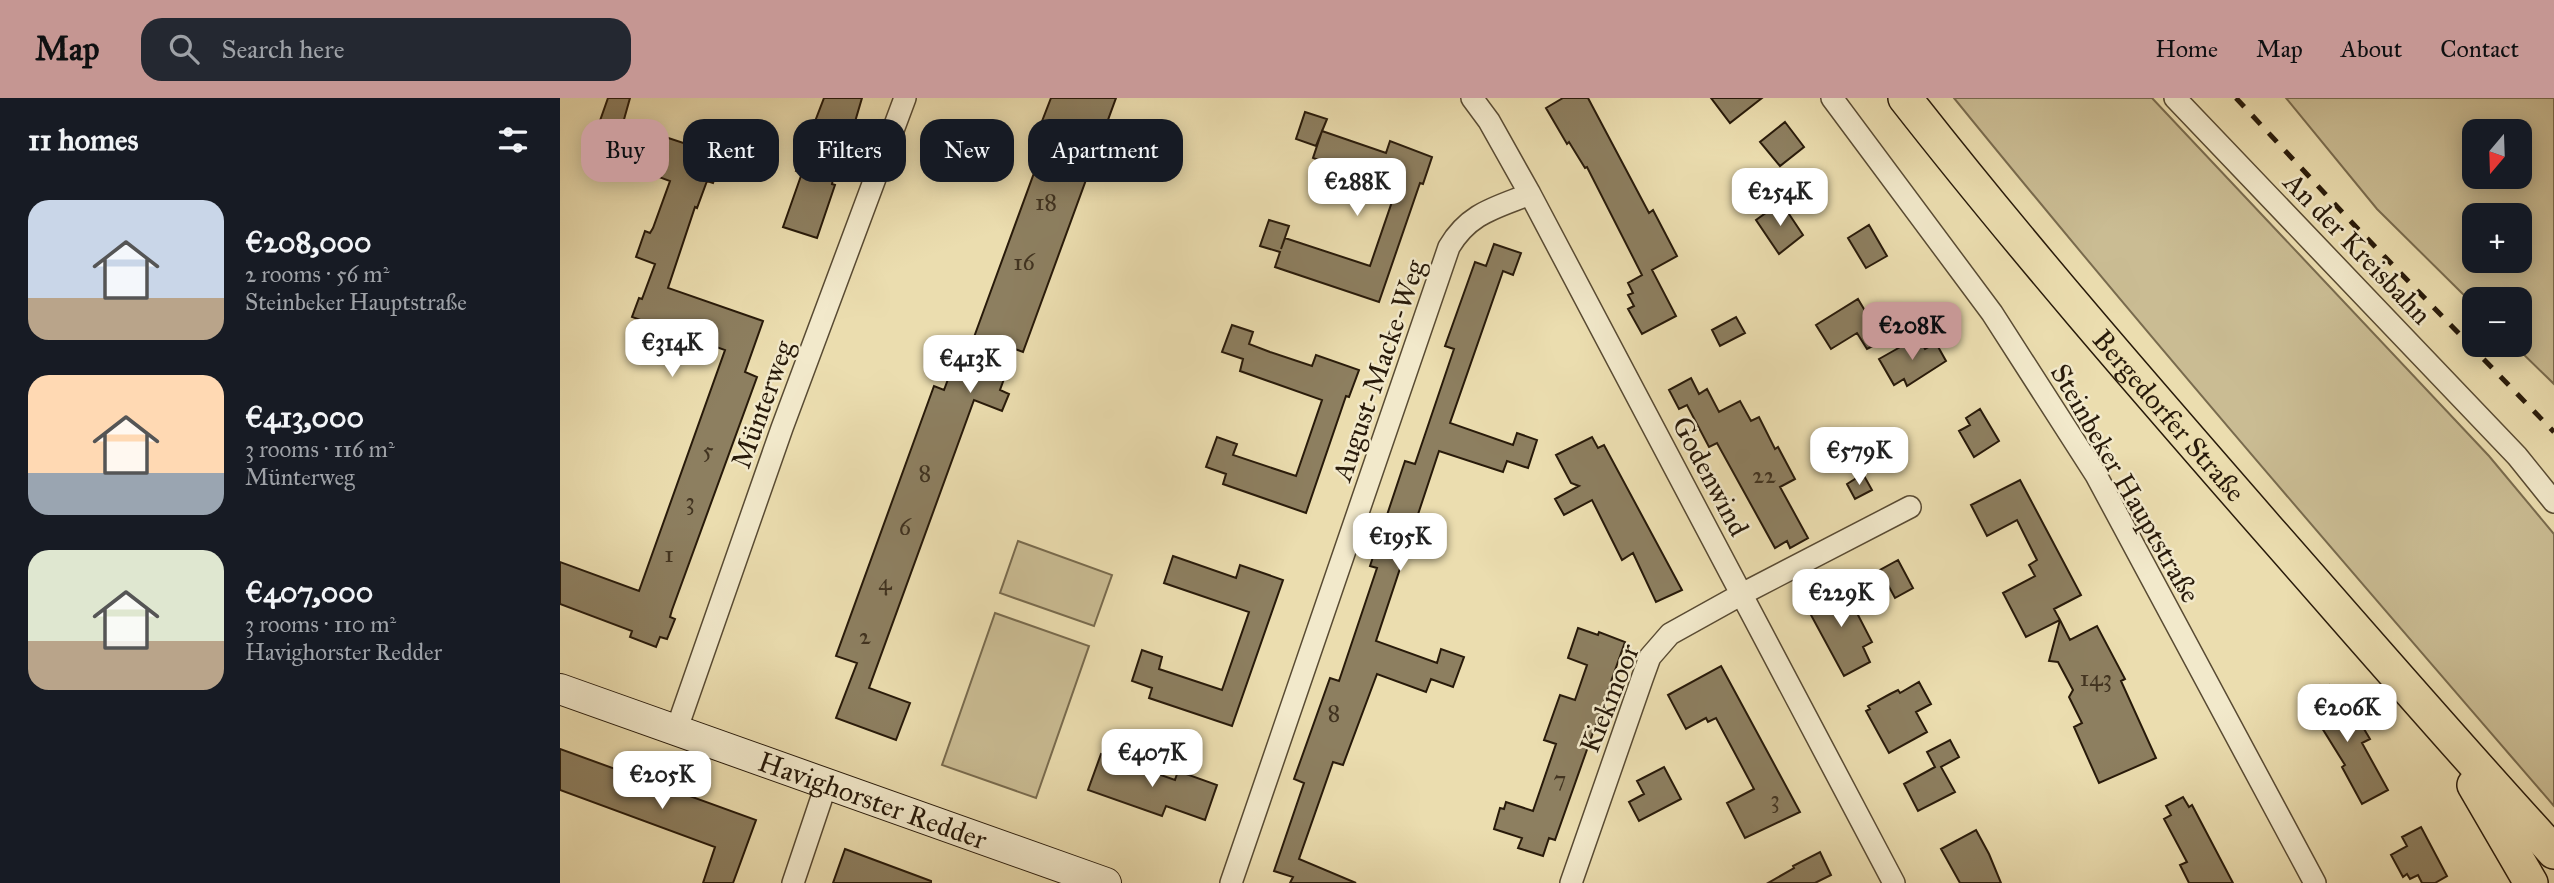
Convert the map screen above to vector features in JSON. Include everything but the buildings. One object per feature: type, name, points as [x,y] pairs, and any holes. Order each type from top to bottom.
[{"type":"main road","name":"Bergedorfer Straße","points":[[1905,98],[1965,175],[2156,402],[2441,729],[2554,852]]},
{"type":"main road","name":"Bergedorfer Straße","points":[[2441,729],[2531,883]]},
{"type":"street","name":"Münterweg","points":[[677,731],[782,428],[905,98]]},
{"type":"street","name":"Godenwind","points":[[1472,98],[1489,121],[1530,194],[1894,883]]},
{"type":"street","name":"Steinbeker Hauptstraße","points":[[1832,98],[1992,313],[2096,475],[2315,883]]},
{"type":"street","name":"An der Kreisbahn","points":[[2175,98],[2517,456],[2554,502]]},
{"type":"street","name":"August-Macke-Weg","points":[[1231,883],[1449,247],[1460,230],[1474,219],[1530,194]]},
{"type":"street","name":"Kiekmoor","points":[[1571,883],[1650,657],[1670,634],[1910,507]]},
{"type":"street","name":"Havighorster Redder","points":[[560,689],[1106,883]]},
{"type":"street","points":[[793,883],[826,785]]},
{"type":"shaded area","points":[[1954,98],[2152,98],[2489,456],[2554,534],[2554,806],[2176,366]]},
{"type":"shaded area","points":[[2286,98],[2554,98],[2554,384],[2526,357],[2532,357],[2532,287],[2462,287],[2462,293],[2377,209]]},
{"type":"shaded area","points":[[1018,541],[1112,575],[1094,626],[1000,593]]},
{"type":"shaded area","points":[[995,613],[1089,646],[1036,798],[942,765]]},
{"type":"railway","points":[[2236,98],[2554,432]]}]
